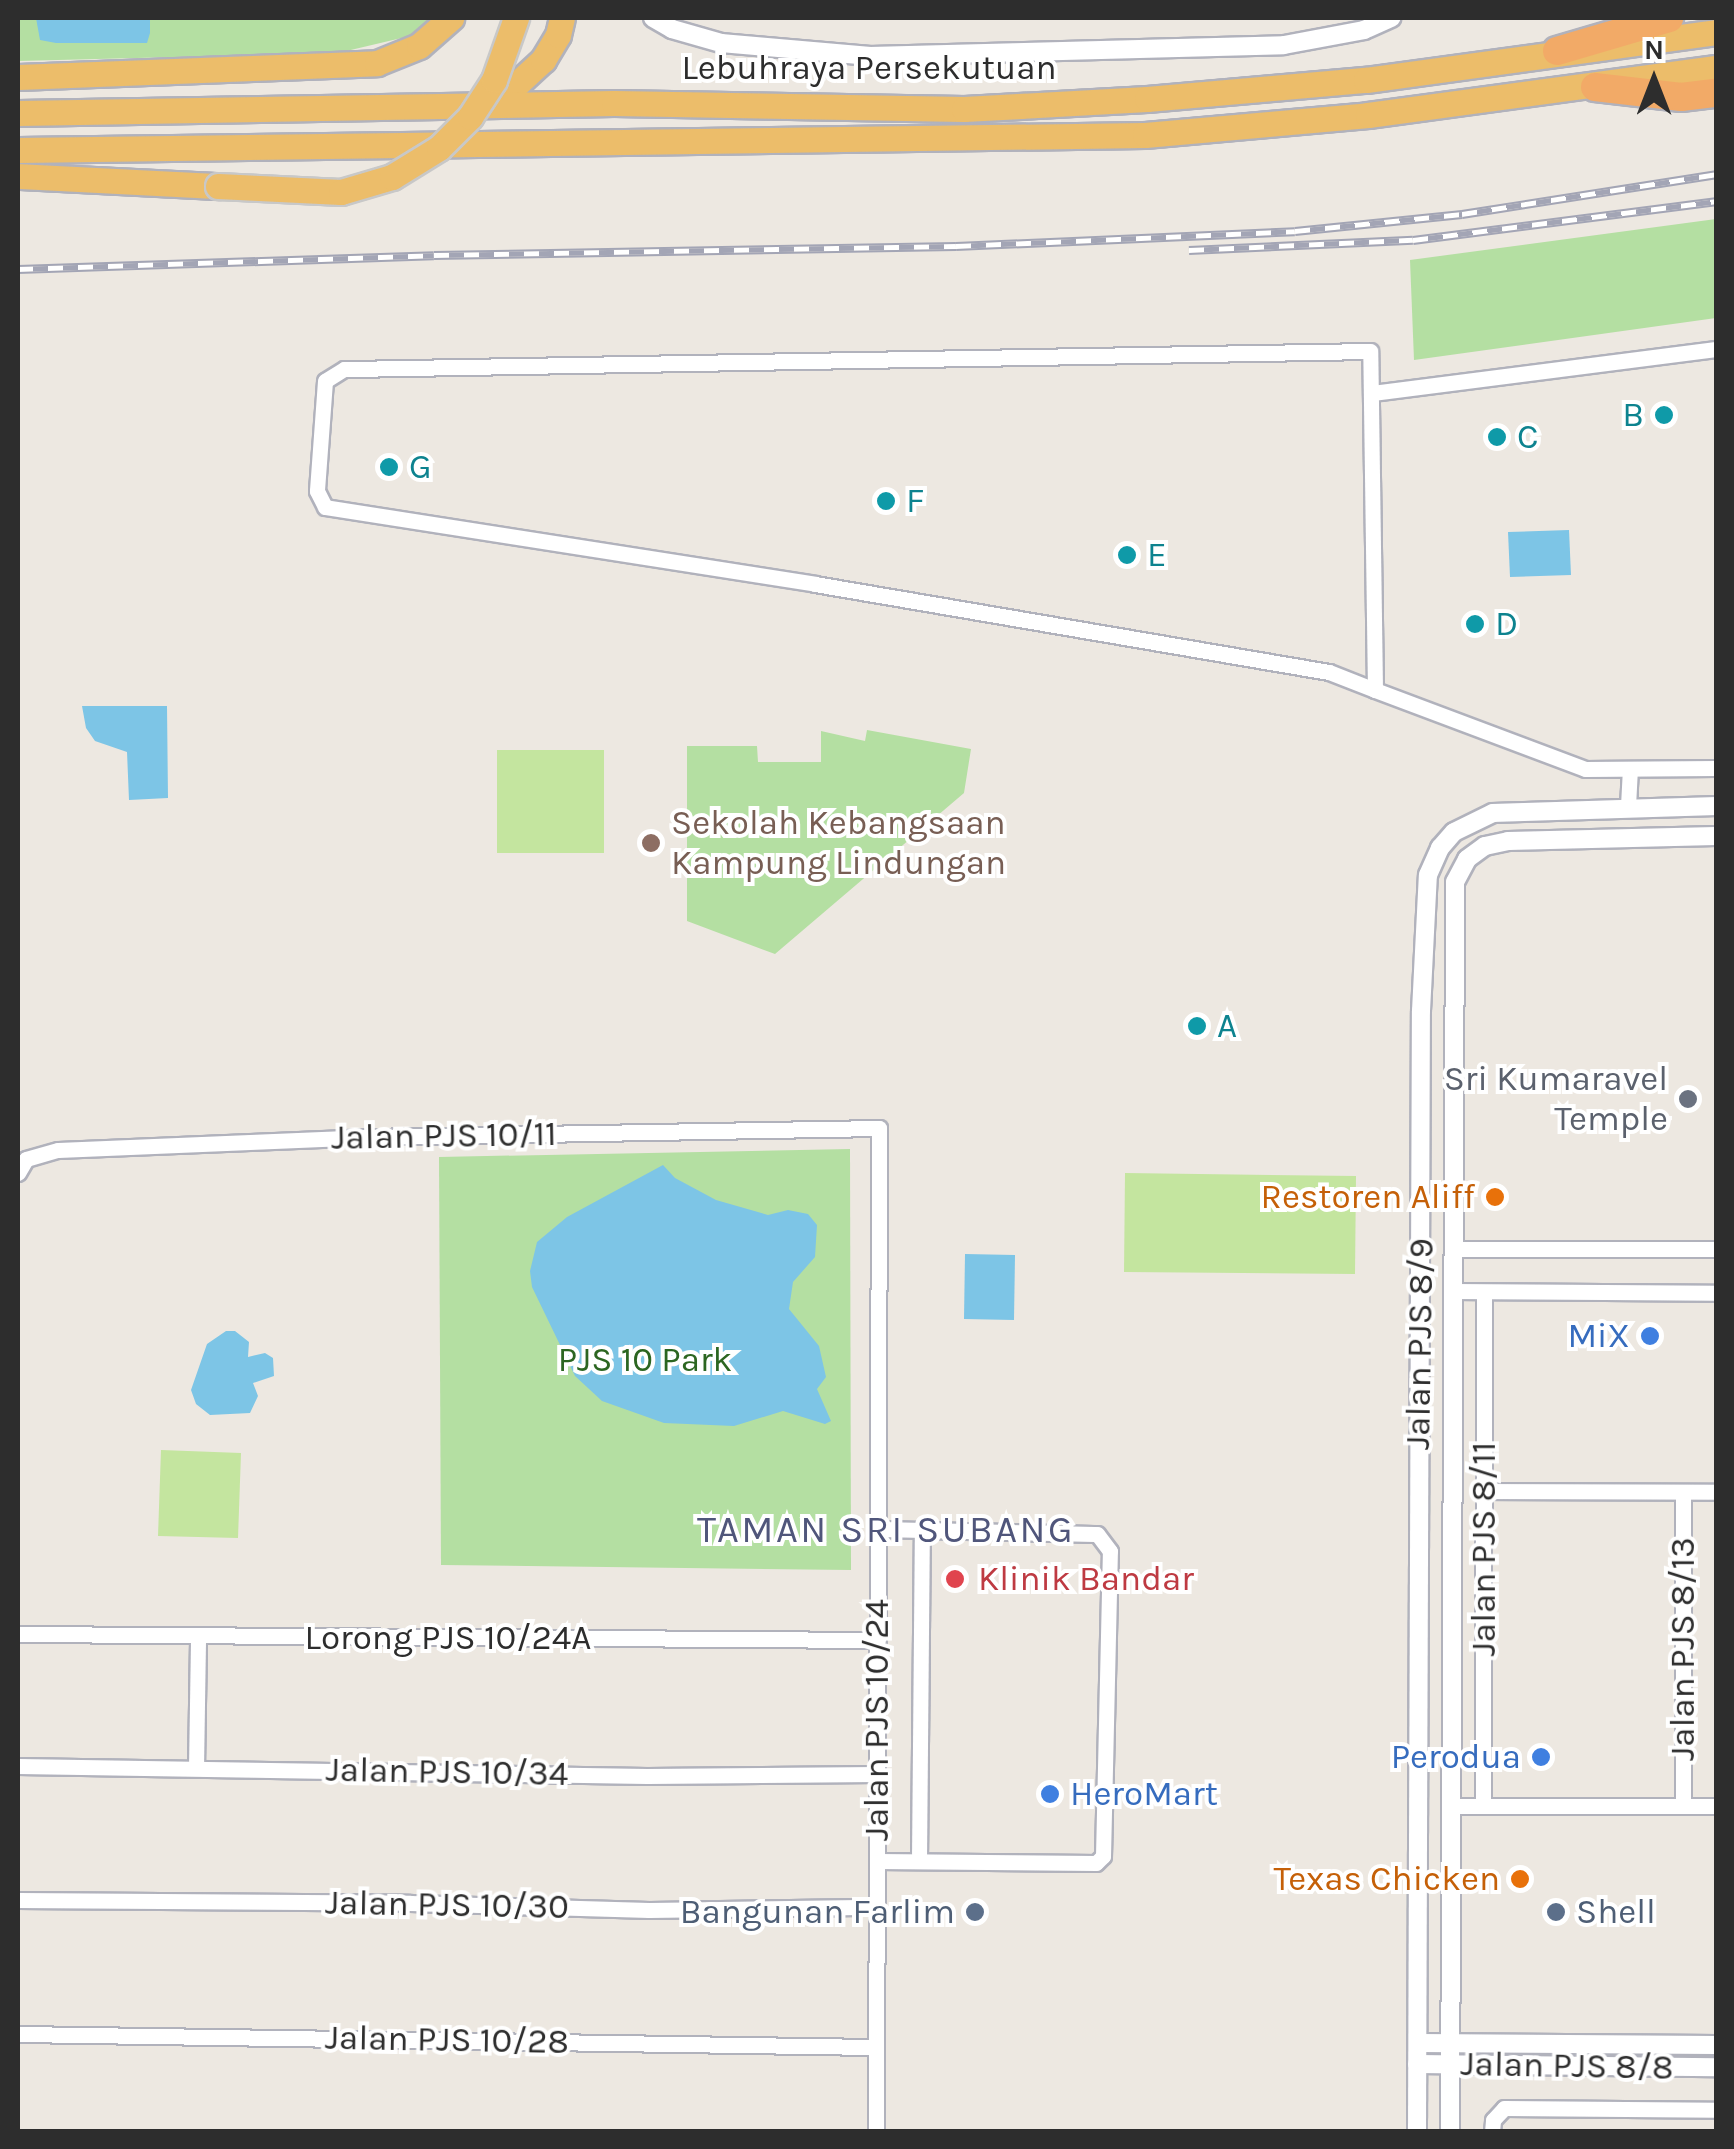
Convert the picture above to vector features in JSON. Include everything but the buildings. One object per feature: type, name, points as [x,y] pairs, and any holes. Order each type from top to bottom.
[{"type":"highway","points":[[18,76],[377,63],[419,46],[452,18]]},
{"type":"highway","points":[[18,176],[307,193],[365,187],[423,160],[470,118],[494,80],[516,18]]},
{"type":"highway","points":[[1556,51],[1669,18]]},
{"type":"highway","points":[[494,105],[543,60],[566,23]]},
{"type":"highway","name":"Lebuhraya Persekutuan","points":[[18,113],[494,105],[964,108],[1129,100],[1366,80],[1716,32]]},
{"type":"highway","name":"Lebuhraya Persekutuan","points":[[18,150],[1145,136],[1368,115],[1716,68]]},
{"type":"highway","points":[[1595,87],[1681,97],[1716,93]]},
{"type":"street","points":[[653,18],[672,29],[721,43],[870,56],[1284,45],[1364,30],[1391,18]]},
{"type":"street","points":[[1372,393],[1716,349]]},
{"type":"street","points":[[1375,690],[1370,351],[344,369],[325,381],[317,491],[325,507],[341,516],[1185,645],[1329,672],[1375,690],[1585,769],[1716,768]]},
{"type":"street","points":[[1628,806],[1630,770]]},
{"type":"street","points":[[1433,860],[1454,832],[1492,813],[1716,806]]},
{"type":"street","points":[[1433,860],[1466,859],[1486,846],[1508,841],[1716,836]]},
{"type":"street","name":"Jalan PJS 8/9","points":[[1450,2132],[1455,882],[1466,859]]},
{"type":"street","name":"Jalan PJS 8/9","points":[[1417,2132],[1424,900],[1433,860]]},
{"type":"street","points":[[1422,1104],[1455,1105]]},
{"type":"street","name":"Jalan PJS 10/11","points":[[18,1173],[26,1158],[58,1150],[364,1136],[880,1128]]},
{"type":"street","name":"Jalan PJS 10/24","points":[[876,2132],[880,1128]]},
{"type":"street","points":[[1453,1249],[1716,1249]]},
{"type":"street","points":[[1453,1292],[1716,1294]]},
{"type":"street","name":"Jalan PJS 8/11","points":[[1483,1806],[1484,1292]]},
{"type":"street","points":[[1484,1491],[1716,1492]]},
{"type":"street","name":"Jalan PJS 8/13","points":[[1683,1492],[1683,1806]]},
{"type":"street","points":[[877,1861],[1096,1862],[1103,1856],[1110,1551],[1097,1534],[878,1529]]},
{"type":"street","points":[[919,1861],[922,1530]]},
{"type":"street","name":"Lorong PJS 10/24A","points":[[18,1634],[878,1640]]},
{"type":"street","points":[[196,1768],[198,1636]]},
{"type":"street","name":"Jalan PJS 10/34","points":[[18,1766],[647,1776],[878,1774]]},
{"type":"street","points":[[1452,1806],[1716,1806]]},
{"type":"street","name":"Jalan PJS 10/30","points":[[18,1900],[410,1902],[649,1910],[877,1907]]},
{"type":"street","name":"Jalan PJS 10/28","points":[[18,2034],[876,2046]]},
{"type":"street","name":"Jalan PJS 8/8","points":[[1418,2043],[1716,2045]]},
{"type":"street","name":"Jalan PJS 8/8","points":[[1417,2064],[1716,2068]]},
{"type":"street","points":[[1492,2132],[1497,2113],[1504,2108],[1716,2110]]},
{"type":"green space","points":[[18,18],[439,18],[410,36],[338,53],[18,61]]},
{"type":"green space","points":[[1716,219],[1716,318],[1414,360],[1410,260]]},
{"type":"green space","points":[[867,730],[971,749],[964,793],[775,954],[687,921],[687,746],[757,746],[758,762],[821,762],[821,731],[865,741]]},
{"type":"green space","points":[[497,750],[604,750],[604,853],[497,853]]},
{"type":"green space","name":"PJS 10 Park","points":[[850,1149],[851,1570],[441,1565],[439,1157]]},
{"type":"green space","points":[[1125,1173],[1356,1176],[1355,1274],[1124,1272]]},
{"type":"green space","points":[[161,1450],[241,1453],[238,1538],[158,1536]]},
{"type":"water","points":[[36,18],[150,18],[150,33],[147,43],[56,43],[40,40]]},
{"type":"water","points":[[1569,530],[1571,575],[1510,577],[1508,532]]},
{"type":"water","points":[[82,706],[167,706],[168,798],[129,800],[127,752],[95,741],[86,728]]},
{"type":"water","points":[[663,1165],[675,1178],[716,1200],[768,1215],[788,1210],[808,1214],[817,1225],[815,1257],[793,1282],[789,1309],[819,1346],[826,1377],[817,1389],[831,1421],[825,1424],[783,1411],[734,1426],[664,1423],[602,1401],[575,1376],[532,1287],[530,1271],[537,1242],[567,1217]]},
{"type":"water","points":[[965,1254],[1015,1255],[1014,1320],[964,1319]]},
{"type":"water","points":[[226,1331],[235,1331],[249,1342],[248,1357],[265,1353],[273,1358],[274,1376],[253,1383],[258,1396],[250,1413],[210,1415],[196,1404],[191,1390],[207,1344]]},
{"type":"railway","points":[[18,269],[434,255],[956,246],[1295,231],[1462,214],[1716,174]]},
{"type":"railway","points":[[1189,250],[1413,240],[1716,201]]},
{"type":"place","name":"B","points":[[1664,415]]},
{"type":"place","name":"C","points":[[1497,437]]},
{"type":"place","name":"G","points":[[389,467]]},
{"type":"place","name":"F","points":[[886,501]]},
{"type":"place","name":"E","points":[[1127,555]]},
{"type":"place","name":"D","points":[[1475,624]]},
{"type":"place","name":"Sekolah Kebangsaan Kampung Lindungan","points":[[651,843]]},
{"type":"place","name":"A","points":[[1197,1026]]},
{"type":"place","name":"Sri Kumaravel Temple","points":[[1688,1099]]},
{"type":"place","name":"Restoren Aliff","points":[[1495,1197]]},
{"type":"place","name":"MiX","points":[[1650,1336]]},
{"type":"place","name":"Klinik Bandar","points":[[955,1579]]},
{"type":"place","name":"Perodua","points":[[1541,1757]]},
{"type":"place","name":"HeroMart","points":[[1050,1794]]},
{"type":"place","name":"Texas Chicken","points":[[1520,1879]]},
{"type":"place","name":"Bangunan Farlim","points":[[975,1912]]},
{"type":"place","name":"Shell","points":[[1556,1912]]},
{"type":"district","name":"TAMAN SRI SUBANG","points":[[886,1530]]}]
